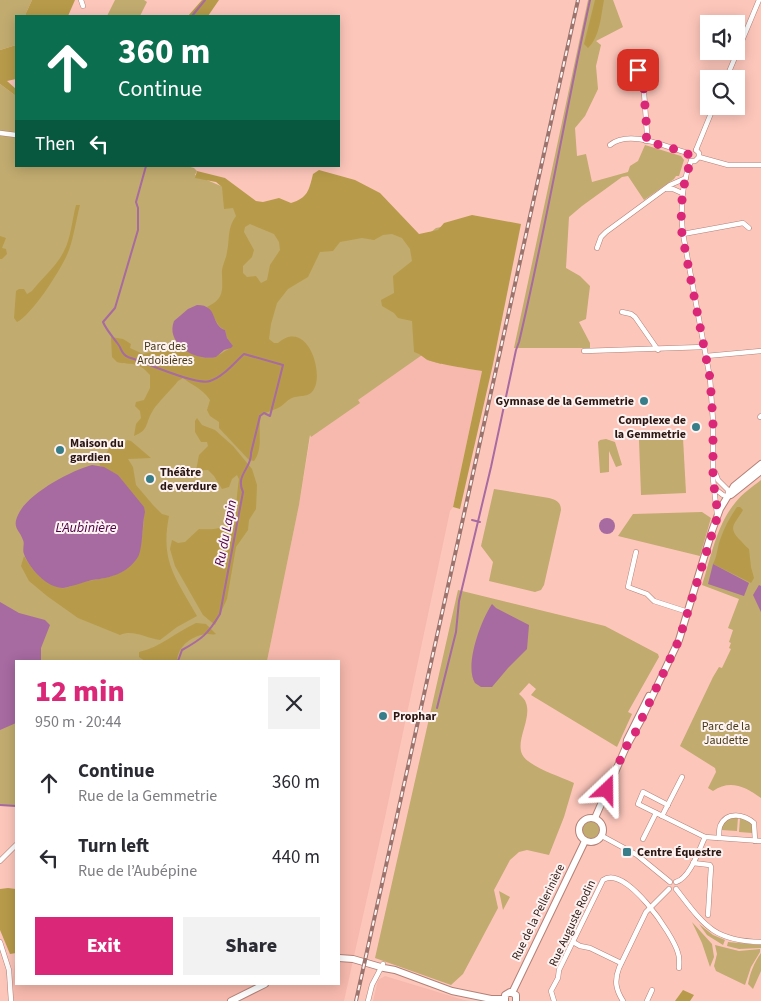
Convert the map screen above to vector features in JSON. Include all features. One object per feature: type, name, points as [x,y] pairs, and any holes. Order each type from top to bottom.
[{"type":"street","points":[[81,0],[83,6]]},
{"type":"street","points":[[730,70],[759,0]]},
{"type":"street","points":[[633,66],[638,70],[643,79],[646,141]]},
{"type":"street","points":[[696,150],[710,115]]},
{"type":"street","points":[[0,133],[15,135]]},
{"type":"street","points":[[610,145],[618,140],[634,137],[688,153]]},
{"type":"street","points":[[691,161],[688,159],[688,153],[692,149],[696,150]]},
{"type":"street","points":[[696,150],[699,153],[699,157]]},
{"type":"street","points":[[691,161],[695,161],[699,157]]},
{"type":"street","points":[[699,157],[728,166],[761,165]]},
{"type":"street","points":[[691,161],[682,193],[680,212],[682,234],[706,356],[713,413],[714,469],[718,515]]},
{"type":"street","points":[[597,248],[602,236],[606,232],[670,185],[686,178]]},
{"type":"street","points":[[666,189],[682,193]]},
{"type":"street","points":[[682,234],[744,223],[749,228]]},
{"type":"street","points":[[622,312],[635,317],[658,350]]},
{"type":"street","points":[[584,351],[704,347]]},
{"type":"street","points":[[706,356],[761,351]]},
{"type":"street","points":[[725,487],[734,486],[761,464]]},
{"type":"street","points":[[714,469],[718,480],[728,490],[728,497]]},
{"type":"street","points":[[728,497],[761,470]]},
{"type":"street","name":"Rue de la Pellerinière","points":[[512,993],[585,841],[579,832],[580,823],[586,818],[595,818],[636,720],[657,681],[662,676],[679,640],[718,515],[734,486]]},
{"type":"street","points":[[715,489],[723,496],[728,497]]},
{"type":"street","points":[[636,552],[628,587],[647,594],[654,601],[688,612]]},
{"type":"street","points":[[662,816],[682,777]]},
{"type":"street","points":[[668,805],[643,792],[638,804],[705,837],[761,841]]},
{"type":"street","points":[[643,839],[656,814]]},
{"type":"street","points":[[718,838],[720,826],[727,817],[733,815],[747,816],[754,823],[755,841]]},
{"type":"street","points":[[585,841],[593,842],[602,836],[603,827],[600,821],[595,818]]},
{"type":"street","points":[[602,836],[637,855],[670,882],[676,882],[685,877],[705,837]]},
{"type":"street","points":[[0,861],[15,846]]},
{"type":"street","points":[[693,863],[710,865],[711,867],[708,915]]},
{"type":"street","name":"Rue Auguste Rodin","points":[[554,1001],[551,990],[558,978],[559,970],[605,878],[610,877],[621,882],[650,906]]},
{"type":"street","points":[[623,1001],[616,983],[617,973],[650,906],[669,889],[670,882]]},
{"type":"street","points":[[676,882],[678,886],[676,889],[698,918],[712,931],[735,941],[761,942]]},
{"type":"street","points":[[669,889],[676,889]]},
{"type":"street","points":[[650,906],[674,944],[679,956],[679,968]]},
{"type":"street","points":[[0,942],[9,970],[11,1001]]},
{"type":"street","points":[[573,942],[621,963]]},
{"type":"street","points":[[340,958],[382,966],[452,991],[491,999],[505,1000],[507,994],[512,993],[516,997],[516,1001]]},
{"type":"street","points":[[368,1001],[372,985],[382,966]]},
{"type":"street","points":[[231,1001],[263,985]]},
{"type":"street","points":[[647,1001],[652,990]]},
{"type":"shaded area","points":[[422,354],[441,364],[482,371],[344,1001],[10,1001],[15,961],[15,985],[340,985],[340,660],[267,660],[299,505],[311,433]]},
{"type":"shaded area","points":[[385,976],[471,1001],[373,1001],[378,980]]},
{"type":"green space","points":[[0,0],[32,0],[26,15],[15,15],[15,45],[0,50]]},
{"type":"green space","points":[[32,0],[75,0],[68,15],[26,15]]},
{"type":"green space","points":[[115,0],[144,0],[147,2],[140,15],[108,15]]},
{"type":"green space","points":[[202,0],[219,0],[209,15],[189,15]]},
{"type":"green space","points":[[588,0],[613,0],[623,27],[596,41],[601,45],[596,66],[598,89],[585,116],[575,128],[577,156],[586,154],[592,182],[628,172],[630,166],[638,161],[645,145],[681,156],[684,160],[679,176],[676,176],[644,200],[628,176],[622,177],[569,217],[566,268],[580,276],[590,286],[586,319],[579,322],[590,343],[590,348],[514,348]]},
{"type":"green space","points":[[595,0],[604,0],[598,32],[588,48],[584,44]]},
{"type":"green space","points":[[15,45],[15,79],[7,81],[15,88],[15,95],[0,84],[0,50]]},
{"type":"green space","name":"Parc des Ardoisières","points":[[0,84],[15,95],[15,167],[190,167],[197,171],[195,175],[228,189],[245,205],[426,236],[436,228],[456,224],[441,364],[427,360],[422,355],[358,400],[360,403],[311,437],[310,435],[299,505],[267,660],[15,660],[15,806],[0,805]]},
{"type":"green space","points":[[319,170],[355,180],[380,193],[419,234],[438,230],[444,223],[472,215],[521,224],[493,364],[460,509],[453,507],[482,371],[437,363],[414,352],[412,321],[398,318],[394,313],[382,306],[381,300],[394,293],[393,276],[412,261],[410,249],[402,238],[392,234],[383,235],[374,240],[362,238],[340,242],[333,251],[320,252],[308,277],[288,289],[277,303],[269,339],[274,343],[278,343],[288,337],[297,337],[305,342],[315,360],[317,381],[314,389],[309,394],[293,398],[261,416],[260,445],[254,461],[249,460],[219,428],[219,422],[210,416],[207,410],[210,400],[207,396],[183,378],[178,381],[154,409],[144,429],[134,436],[136,424],[141,418],[140,411],[135,406],[136,402],[144,400],[150,388],[150,375],[138,365],[117,362],[112,357],[111,337],[123,339],[131,344],[130,348],[143,354],[177,346],[176,342],[192,354],[212,358],[233,346],[227,338],[225,330],[219,326],[207,307],[216,302],[221,294],[222,269],[230,229],[236,216],[233,208],[224,209],[222,187],[216,182],[195,178],[197,171],[225,178],[256,201],[263,202],[279,198],[291,203],[301,199],[307,193],[313,174]],"holes":[[[250,224],[274,234],[279,242],[280,250],[270,265],[267,280],[261,283],[256,276],[247,277],[243,273],[243,266],[252,257],[254,250],[244,232],[245,227]]]},
{"type":"green space","points":[[76,205],[80,205],[66,258],[38,301],[17,322],[14,318],[16,291],[24,289],[27,294],[32,291],[57,262],[68,240]]},
{"type":"green space","points":[[0,236],[6,238],[2,248],[6,249],[7,254],[2,259],[0,259]]},
{"type":"green space","points":[[197,418],[202,425],[215,430],[233,446],[252,469],[257,485],[256,509],[249,520],[248,530],[236,547],[227,599],[215,625],[203,615],[175,566],[170,549],[172,540],[178,543],[185,542],[199,529],[213,529],[229,523],[233,518],[235,510],[239,479],[237,475],[232,479],[229,487],[222,489],[208,470],[196,471],[199,455],[208,446],[207,442],[201,442],[195,432],[195,421]]},
{"type":"green space","points":[[683,438],[686,493],[641,495],[639,440]]},
{"type":"green space","points":[[606,439],[615,442],[622,465],[616,467],[609,451],[609,472],[600,473],[598,442]]},
{"type":"green space","points":[[127,440],[131,441],[151,458],[128,459],[133,467],[136,485],[162,514],[169,516],[167,532],[168,558],[177,580],[197,616],[177,627],[160,640],[135,633],[120,635],[78,618],[29,581],[21,566],[24,556],[44,580],[63,588],[111,576],[125,570],[137,558],[141,542],[144,509],[118,475],[100,466],[99,459],[104,457],[110,447],[122,448]]},
{"type":"green space","name":"Parc de la Jaudette","points":[[761,480],[761,798],[738,786],[726,785],[713,791],[708,788],[716,772],[715,768],[680,746],[713,677],[719,667],[722,668],[731,649],[729,648],[731,643],[729,642],[733,630],[728,628],[739,599],[702,585],[711,553],[728,512],[747,491]]},
{"type":"green space","points":[[494,489],[549,498],[560,505],[561,510],[544,585],[541,590],[535,592],[489,581],[493,562],[481,546]]},
{"type":"green space","points":[[737,507],[743,510],[733,528],[736,536],[749,549],[754,578],[751,583],[713,564],[723,531]]},
{"type":"green space","points":[[702,512],[711,518],[700,556],[618,536],[633,514]]},
{"type":"green space","points":[[458,590],[605,626],[658,654],[659,657],[628,712],[632,714],[617,747],[531,695],[536,689],[529,683],[519,694],[525,700],[527,710],[521,742],[523,756],[539,768],[574,783],[564,817],[549,855],[527,850],[519,852],[510,860],[494,890],[498,908],[463,974],[451,985],[375,958]]},
{"type":"green space","points":[[196,623],[206,624],[216,634],[202,635],[191,639],[183,646],[177,660],[144,660],[139,657],[139,652],[154,647]]},
{"type":"green space","points":[[738,817],[737,831],[721,830],[721,826],[727,819]]},
{"type":"green space","points":[[740,818],[744,818],[752,824],[752,833],[739,832]]},
{"type":"green space","points":[[587,821],[595,821],[600,826],[598,837],[587,839],[582,834],[582,826]]},
{"type":"green space","points":[[0,889],[15,889],[15,953],[10,954],[0,930]]},
{"type":"green space","points":[[499,891],[510,897],[503,910]]},
{"type":"green space","points":[[692,922],[712,944],[714,957],[710,967],[702,943]]},
{"type":"green space","points":[[699,924],[713,935],[725,940],[723,945],[707,935]]},
{"type":"green space","points":[[728,942],[761,945],[761,948],[739,949],[727,946]]},
{"type":"green space","points":[[715,945],[739,951],[760,949],[745,985],[716,971],[714,966],[717,954]]},
{"type":"green space","points":[[761,953],[761,971],[753,989],[748,984],[754,964]]},
{"type":"green space","points":[[683,990],[694,995],[690,1001],[675,1001]]},
{"type":"water","points":[[197,305],[209,308],[217,324],[225,330],[227,338],[233,346],[224,350],[216,357],[200,357],[192,354],[184,350],[174,337],[172,329],[174,321],[188,309]]},
{"type":"water","name":"L'Aubinière","points":[[92,465],[104,467],[118,475],[144,507],[140,553],[134,563],[118,574],[63,588],[57,587],[39,576],[26,559],[23,552],[24,542],[16,526],[16,519],[30,499],[50,484],[72,472]]},
{"type":"water","points":[[607,518],[615,526],[607,534],[599,526]]},
{"type":"water","points":[[713,564],[749,583],[744,596],[708,584]]},
{"type":"water","points":[[759,585],[761,586],[761,612],[753,595]]},
{"type":"water","points":[[0,602],[19,613],[45,620],[50,625],[41,648],[41,660],[15,660],[15,723],[0,730]]},
{"type":"water","points":[[492,604],[496,608],[529,625],[527,649],[492,687],[481,687],[475,683],[471,666],[475,643]]},
{"type":"waterway","name":"Ru du Lapin","points":[[193,15],[205,0]]},
{"type":"waterway","points":[[437,708],[456,632],[459,601],[529,299],[590,0]]},
{"type":"waterway","name":"Ru du Lapin","points":[[146,167],[136,202],[138,208],[138,230],[115,308],[103,322],[123,353],[128,357],[170,373],[203,382],[215,379],[244,354],[283,365],[270,416],[264,413],[260,416],[251,458],[242,476],[241,486],[243,492],[220,614],[212,627],[204,635],[195,643],[182,650],[178,660]]},
{"type":"waterway","points":[[472,520],[480,522]]},
{"type":"waterway","name":"Ru du Lapin","points":[[0,805],[15,806]]},
{"type":"railway","points":[[356,1001],[578,0]]},
{"type":"place","name":"Gymnase de la Gemmetrie","points":[[644,401]]},
{"type":"place","name":"Complexe de la Gemmetrie","points":[[696,427]]},
{"type":"place","name":"Maison du gardien","points":[[60,450]]},
{"type":"place","name":"Théâtre de verdure","points":[[150,479]]},
{"type":"place","name":"Prophar","points":[[383,716]]},
{"type":"place","name":"Centre Équestre","points":[[627,852]]},
{"type":"route","points":[[607,790],[626,747],[635,733],[672,658],[718,515],[713,479],[713,421],[710,378],[682,234],[680,212],[682,193],[691,161],[688,159],[688,153],[646,141],[643,79],[638,70]]}]
